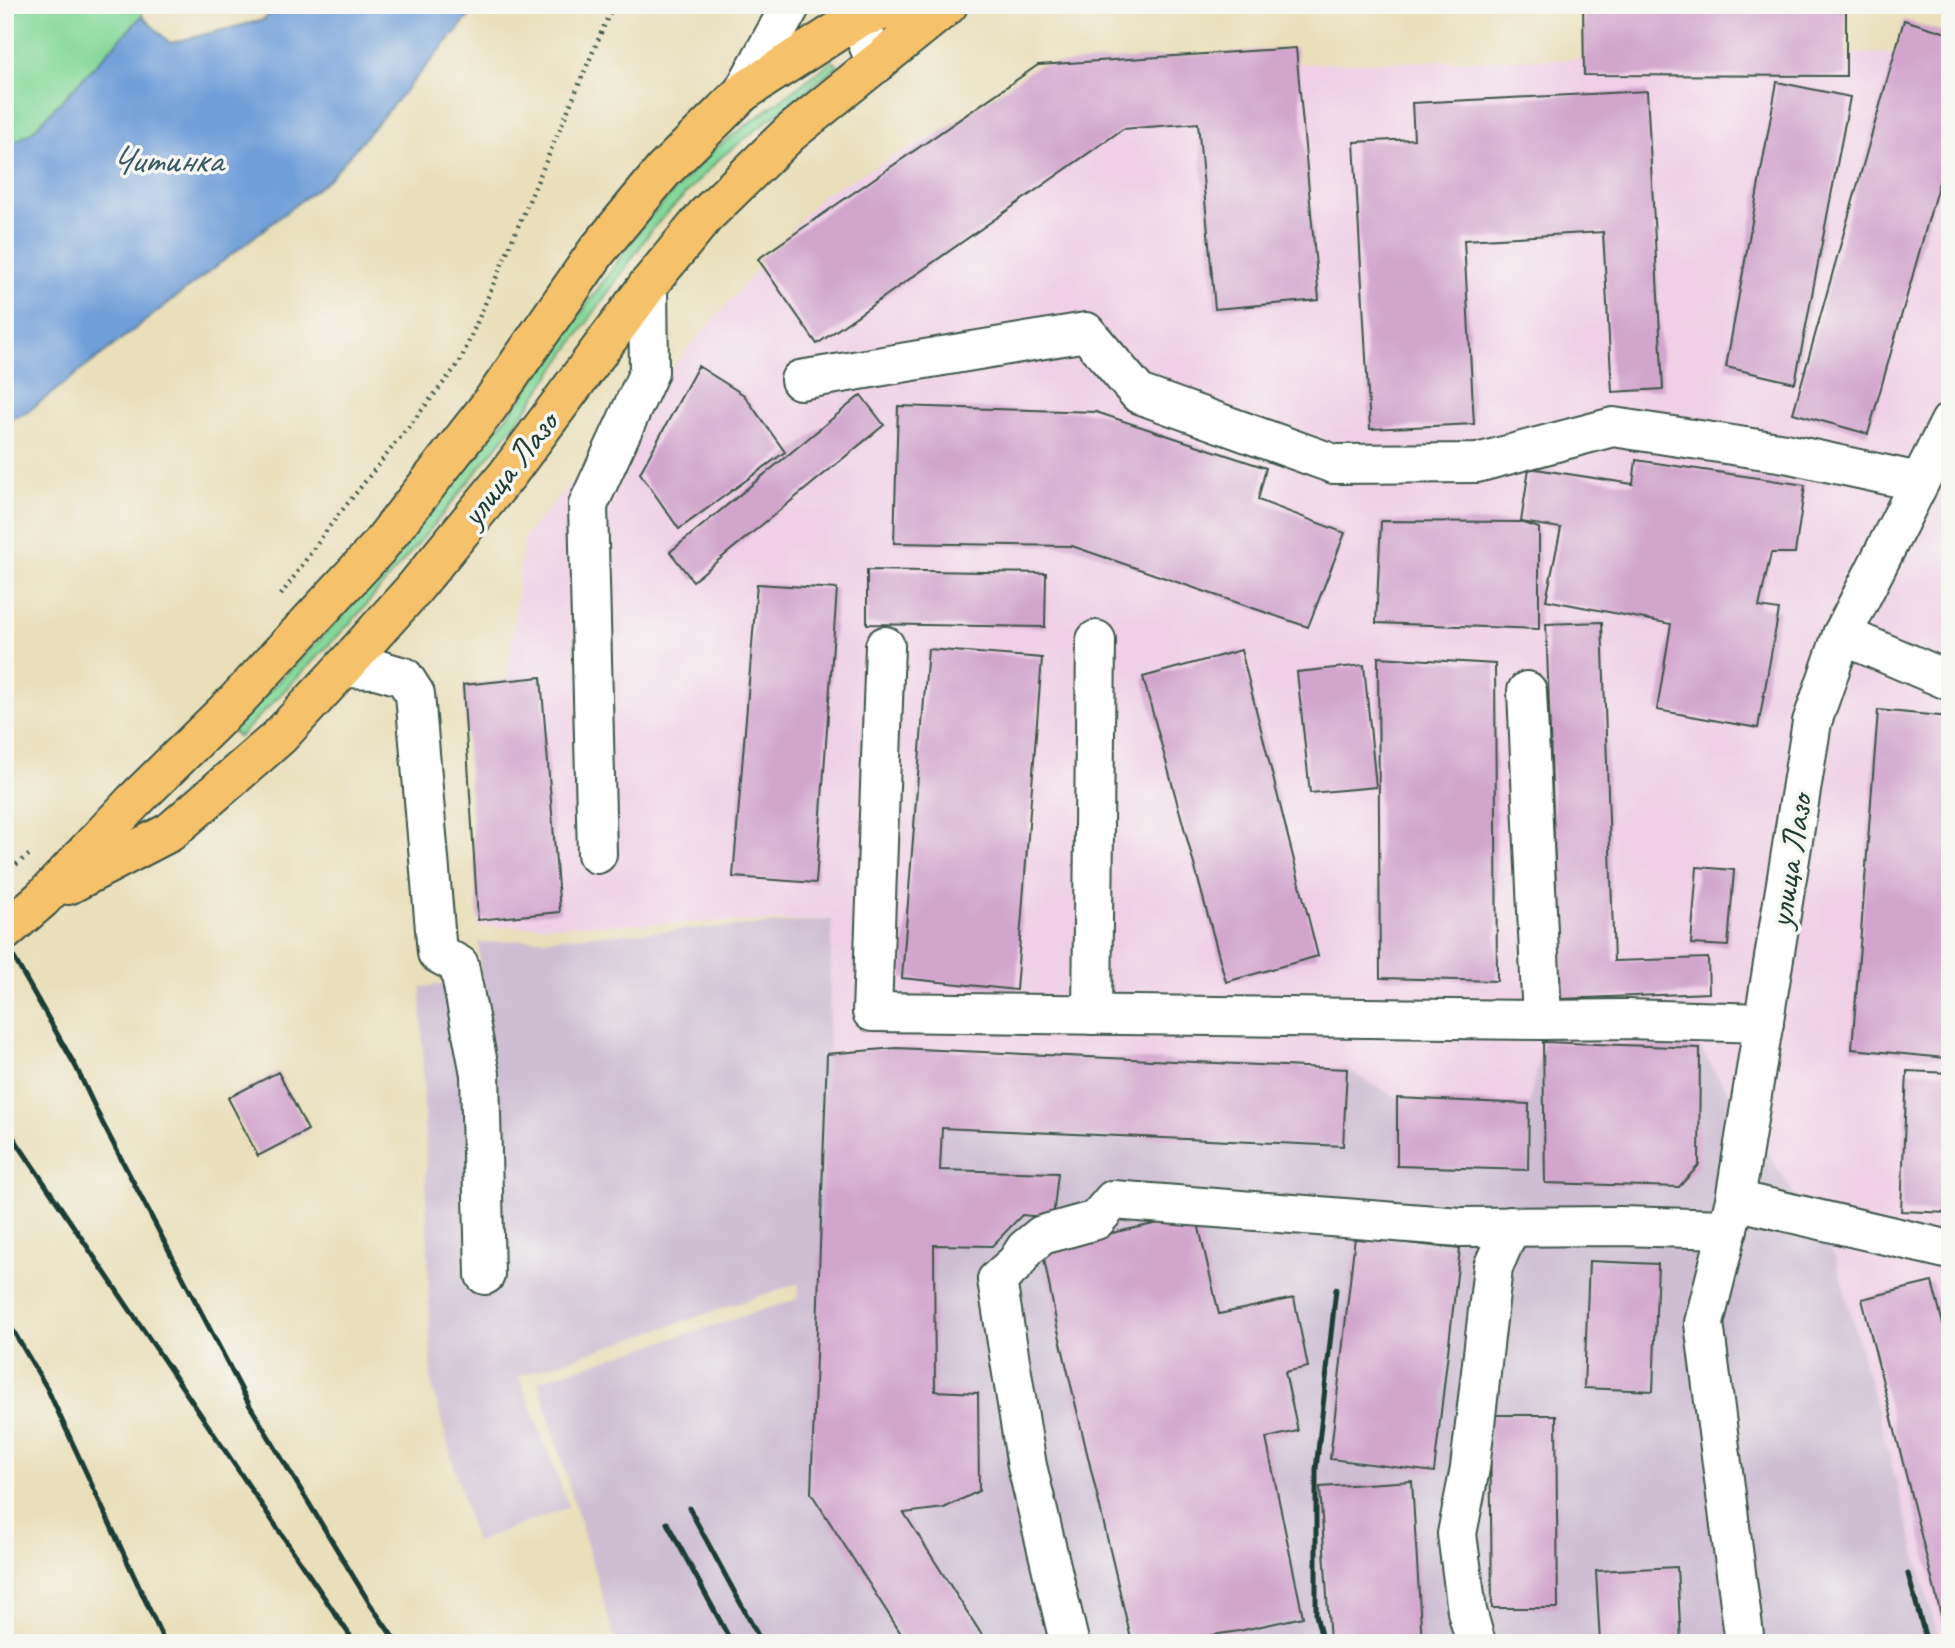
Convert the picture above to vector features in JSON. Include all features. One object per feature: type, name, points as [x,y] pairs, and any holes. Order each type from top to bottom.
[{"type":"main road","name":"улица Лазо","points":[[5,932],[42,899],[134,801],[236,701],[377,549],[489,406],[597,251],[664,170],[743,92],[856,12],[906,5]]},
{"type":"main road","name":"улица Лазо","points":[[42,899],[170,832],[279,737],[412,591],[507,475],[648,285],[705,216],[790,133],[948,5]]},
{"type":"street","points":[[743,92],[791,5]]},
{"type":"street","points":[[856,12],[876,64]]},
{"type":"street","points":[[597,854],[588,505],[649,372],[648,285]]},
{"type":"street","points":[[800,380],[1086,332],[1139,394],[1334,464],[1477,463],[1614,427],[1785,453],[1919,482]]},
{"type":"street","name":"улица Лазо","points":[[1745,1643],[1704,1323],[1732,1214],[1812,722],[1842,635],[1950,422]]},
{"type":"street","points":[[1842,635],[1950,681]]},
{"type":"street","points":[[1092,1015],[1096,640]]},
{"type":"street","points":[[885,646],[872,1012],[1625,1019],[1764,1023]]},
{"type":"street","points":[[343,668],[376,669],[404,677],[415,694],[437,953],[459,965],[480,1074],[485,1275]]},
{"type":"street","points":[[1527,691],[1542,1020]]},
{"type":"street","points":[[1069,1641],[1027,1466],[997,1280],[1016,1264],[1025,1249],[1042,1235],[1096,1220],[1113,1200],[1460,1227],[1620,1226],[1732,1214],[1950,1250]]},
{"type":"street","points":[[1476,1643],[1467,1611],[1457,1534],[1470,1468],[1493,1267],[1511,1227]]},
{"type":"path","points":[[275,602],[329,527],[460,362],[612,5]]},
{"type":"path","points":[[5,873],[34,852]]},
{"type":"shaded area","points":[[1950,52],[1950,1643],[1940,1643],[1529,1104],[1397,1098],[1347,1069],[896,1048],[827,1054],[832,920],[478,927],[524,537],[822,195],[1058,68]]},
{"type":"shaded area","points":[[832,920],[828,1054],[896,1048],[1347,1069],[1397,1098],[1529,1104],[1543,1042],[1700,1048],[1836,1259],[1940,1643],[616,1643],[538,1381],[797,1299],[799,1283],[519,1376],[569,1507],[475,1542],[431,1383],[421,987],[480,980],[479,943]]},
{"type":"green space","points":[[5,5],[143,5],[142,16],[32,132],[5,147]]},
{"type":"green space","points":[[833,61],[838,66],[720,158],[653,228],[524,413],[433,526],[354,619],[239,737],[231,730],[348,610],[426,517],[516,405],[646,221],[713,150]]},
{"type":"water","name":"Читинка","points":[[279,5],[479,5],[329,179],[26,413],[5,420],[5,147],[32,132],[142,16],[170,43],[263,20]]},
{"type":"building","points":[[1583,5],[1846,5],[1846,76],[1584,75]]},
{"type":"building","points":[[1904,20],[1950,34],[1950,143],[1868,434],[1793,413]]},
{"type":"building","points":[[1296,48],[1319,300],[1215,309],[1198,123],[1123,129],[817,344],[758,259],[1038,65]]},
{"type":"building","points":[[1777,82],[1850,97],[1795,383],[1726,367]]},
{"type":"building","points":[[1647,91],[1663,389],[1612,392],[1603,232],[1464,240],[1474,424],[1370,429],[1354,142],[1414,139],[1412,103]]},
{"type":"building","points":[[698,366],[744,395],[785,452],[679,529],[640,473]]},
{"type":"building","points":[[861,395],[884,425],[693,581],[670,552]]},
{"type":"building","points":[[898,406],[1096,412],[1266,468],[1258,500],[1345,533],[1308,627],[1072,546],[894,543]]},
{"type":"building","points":[[1636,460],[1805,485],[1795,553],[1771,553],[1759,607],[1779,610],[1758,728],[1657,710],[1671,624],[1546,600],[1561,528],[1521,522],[1529,468],[1633,484]]},
{"type":"building","points":[[1381,521],[1521,522],[1539,528],[1539,629],[1376,623]]},
{"type":"building","points":[[867,570],[1046,573],[1045,627],[867,624]]},
{"type":"building","points":[[757,584],[837,589],[816,883],[733,877]]},
{"type":"building","points":[[1602,622],[1614,961],[1708,958],[1709,993],[1560,999],[1546,624]]},
{"type":"building","points":[[928,649],[1042,658],[1016,990],[902,978]]},
{"type":"building","points":[[1241,650],[1318,956],[1226,982],[1143,677]]},
{"type":"building","points":[[1378,657],[1495,664],[1497,981],[1380,978]]},
{"type":"building","points":[[1364,665],[1376,787],[1310,793],[1297,672]]},
{"type":"building","points":[[541,677],[560,912],[478,920],[463,685]]},
{"type":"building","points":[[1878,710],[1950,717],[1950,1005],[1945,1058],[1852,1049]]},
{"type":"building","points":[[1697,867],[1734,870],[1728,946],[1691,944]]},
{"type":"building","points":[[1543,1042],[1700,1048],[1699,1165],[1679,1187],[1545,1183]]},
{"type":"building","points":[[896,1048],[1347,1069],[1343,1146],[942,1128],[940,1170],[1058,1173],[1053,1218],[1022,1215],[992,1246],[934,1245],[935,1391],[978,1393],[979,1491],[944,1508],[904,1513],[987,1643],[907,1643],[811,1493],[827,1054]]},
{"type":"building","points":[[1907,1071],[1950,1073],[1950,1213],[1901,1211]]},
{"type":"building","points":[[278,1072],[308,1130],[258,1156],[228,1098]]},
{"type":"building","points":[[1397,1098],[1529,1104],[1528,1170],[1397,1166]]},
{"type":"building","points":[[1196,1215],[1219,1314],[1294,1298],[1308,1367],[1285,1372],[1298,1431],[1266,1438],[1303,1617],[1239,1631],[1160,1643],[1132,1643],[1057,1326],[1042,1248]]},
{"type":"building","points":[[1355,1237],[1460,1249],[1434,1472],[1330,1459]]},
{"type":"building","points":[[1589,1261],[1658,1264],[1653,1391],[1584,1388]]},
{"type":"building","points":[[1932,1282],[1950,1351],[1950,1643],[1862,1299]]},
{"type":"building","points":[[1490,1415],[1556,1415],[1558,1608],[1492,1608]]},
{"type":"building","points":[[1412,1481],[1422,1643],[1330,1643],[1320,1487]]},
{"type":"building","points":[[1677,1567],[1681,1643],[1600,1643],[1596,1571]]},
{"type":"railway","points":[[5,942],[76,1067],[250,1406],[370,1604],[397,1643]]},
{"type":"railway","points":[[5,1125],[355,1643]]},
{"type":"railway","points":[[1323,1643],[1316,1615],[1316,1469],[1336,1289]]},
{"type":"railway","points":[[5,1317],[47,1388],[165,1643]]},
{"type":"railway","points":[[689,1508],[762,1643]]},
{"type":"railway","points":[[667,1523],[732,1643]]},
{"type":"railway","points":[[1908,1574],[1927,1643]]}]
